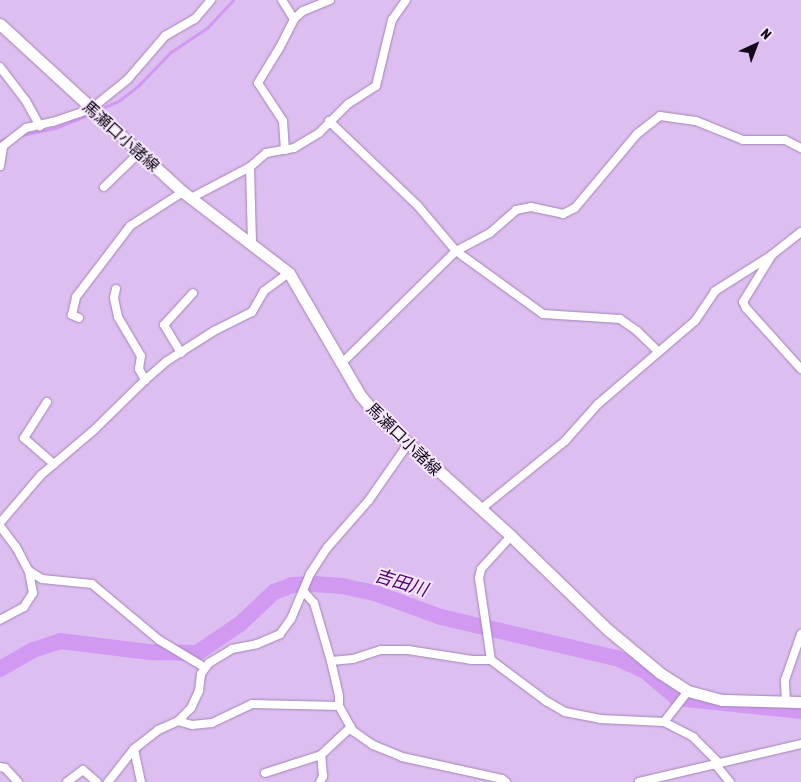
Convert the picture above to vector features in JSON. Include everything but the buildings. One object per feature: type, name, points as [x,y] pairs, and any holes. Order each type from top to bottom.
[{"type":"main road","name":"馬瀬口小諸線","points":[[0,24],[187,195],[289,273],[360,396],[376,414],[511,536],[607,629],[660,673],[688,691],[722,700],[801,702]]},
{"type":"street","points":[[0,166],[3,146],[26,128],[40,126],[91,109],[128,79],[165,36],[195,19],[210,0]]},
{"type":"street","points":[[282,0],[294,19]]},
{"type":"street","points":[[286,150],[283,120],[258,83],[280,47],[294,19],[303,11],[330,0]]},
{"type":"street","points":[[79,318],[72,315],[76,296],[130,226],[187,195],[250,168],[266,153],[294,148],[319,133],[348,104],[376,86],[392,20],[406,0]]},
{"type":"street","points":[[0,67],[26,102],[40,126]]},
{"type":"street","points":[[341,364],[456,251],[490,233],[516,210],[531,207],[563,214],[575,208],[638,134],[660,116],[696,121],[743,140],[785,140],[801,148]]},
{"type":"street","points":[[329,121],[418,206],[456,251],[543,314],[620,319],[637,330],[658,351]]},
{"type":"street","points":[[104,187],[139,152]]},
{"type":"street","points":[[250,168],[252,244]]},
{"type":"street","points":[[480,509],[565,441],[598,404],[695,321],[715,291],[772,255],[801,232]]},
{"type":"street","points":[[772,255],[744,302],[746,308],[801,369]]},
{"type":"street","points":[[0,522],[41,475],[94,430],[167,361],[222,326],[239,320],[252,312],[264,291],[289,273]]},
{"type":"street","points":[[116,289],[114,298],[118,317],[142,356],[139,369],[145,380]]},
{"type":"street","points":[[181,353],[164,325],[194,293]]},
{"type":"street","points":[[47,402],[24,438],[54,464]]},
{"type":"street","points":[[108,782],[134,749],[158,730],[178,721],[191,708],[199,691],[201,674],[204,667],[232,649],[257,644],[280,634],[304,592],[310,574],[327,548],[369,500],[408,444]]},
{"type":"street","points":[[0,526],[16,547],[28,571],[33,593],[24,607],[0,620]]},
{"type":"street","points":[[491,660],[479,578],[481,569],[511,536]]},
{"type":"street","points":[[28,571],[42,579],[92,584],[159,640],[204,667]]},
{"type":"street","points":[[304,592],[314,603],[331,661],[339,696],[339,706],[353,732],[373,746],[402,757],[502,779],[506,782]]},
{"type":"street","points":[[786,702],[786,680],[801,634]]},
{"type":"street","points":[[331,661],[353,659],[381,650],[408,650],[472,660],[491,660],[546,701],[565,712],[600,719],[664,722],[693,738],[718,764],[730,782]]},
{"type":"street","points":[[664,722],[688,691]]},
{"type":"street","points":[[178,721],[192,725],[212,723],[252,704],[339,706]]},
{"type":"street","points":[[265,773],[321,755],[351,727]]},
{"type":"street","points":[[639,782],[801,744]]},
{"type":"street","points":[[134,749],[141,782]]},
{"type":"street","points":[[320,782],[323,776],[321,755]]},
{"type":"street","points":[[0,767],[5,768],[18,782]]},
{"type":"street","points":[[67,782],[83,770],[97,782]]},
{"type":"waterway","points":[[98,110],[120,100],[139,85],[171,52],[207,28],[233,0]]},
{"type":"waterway","points":[[22,135],[55,128],[93,113]]},
{"type":"waterway","points":[[0,141],[9,137]]},
{"type":"waterway","name":"吉田川","points":[[0,669],[33,650],[60,641],[150,652],[197,653],[240,624],[274,592],[292,585],[314,584],[342,586],[375,593],[441,617],[616,658],[645,671],[677,698],[801,711]]}]
